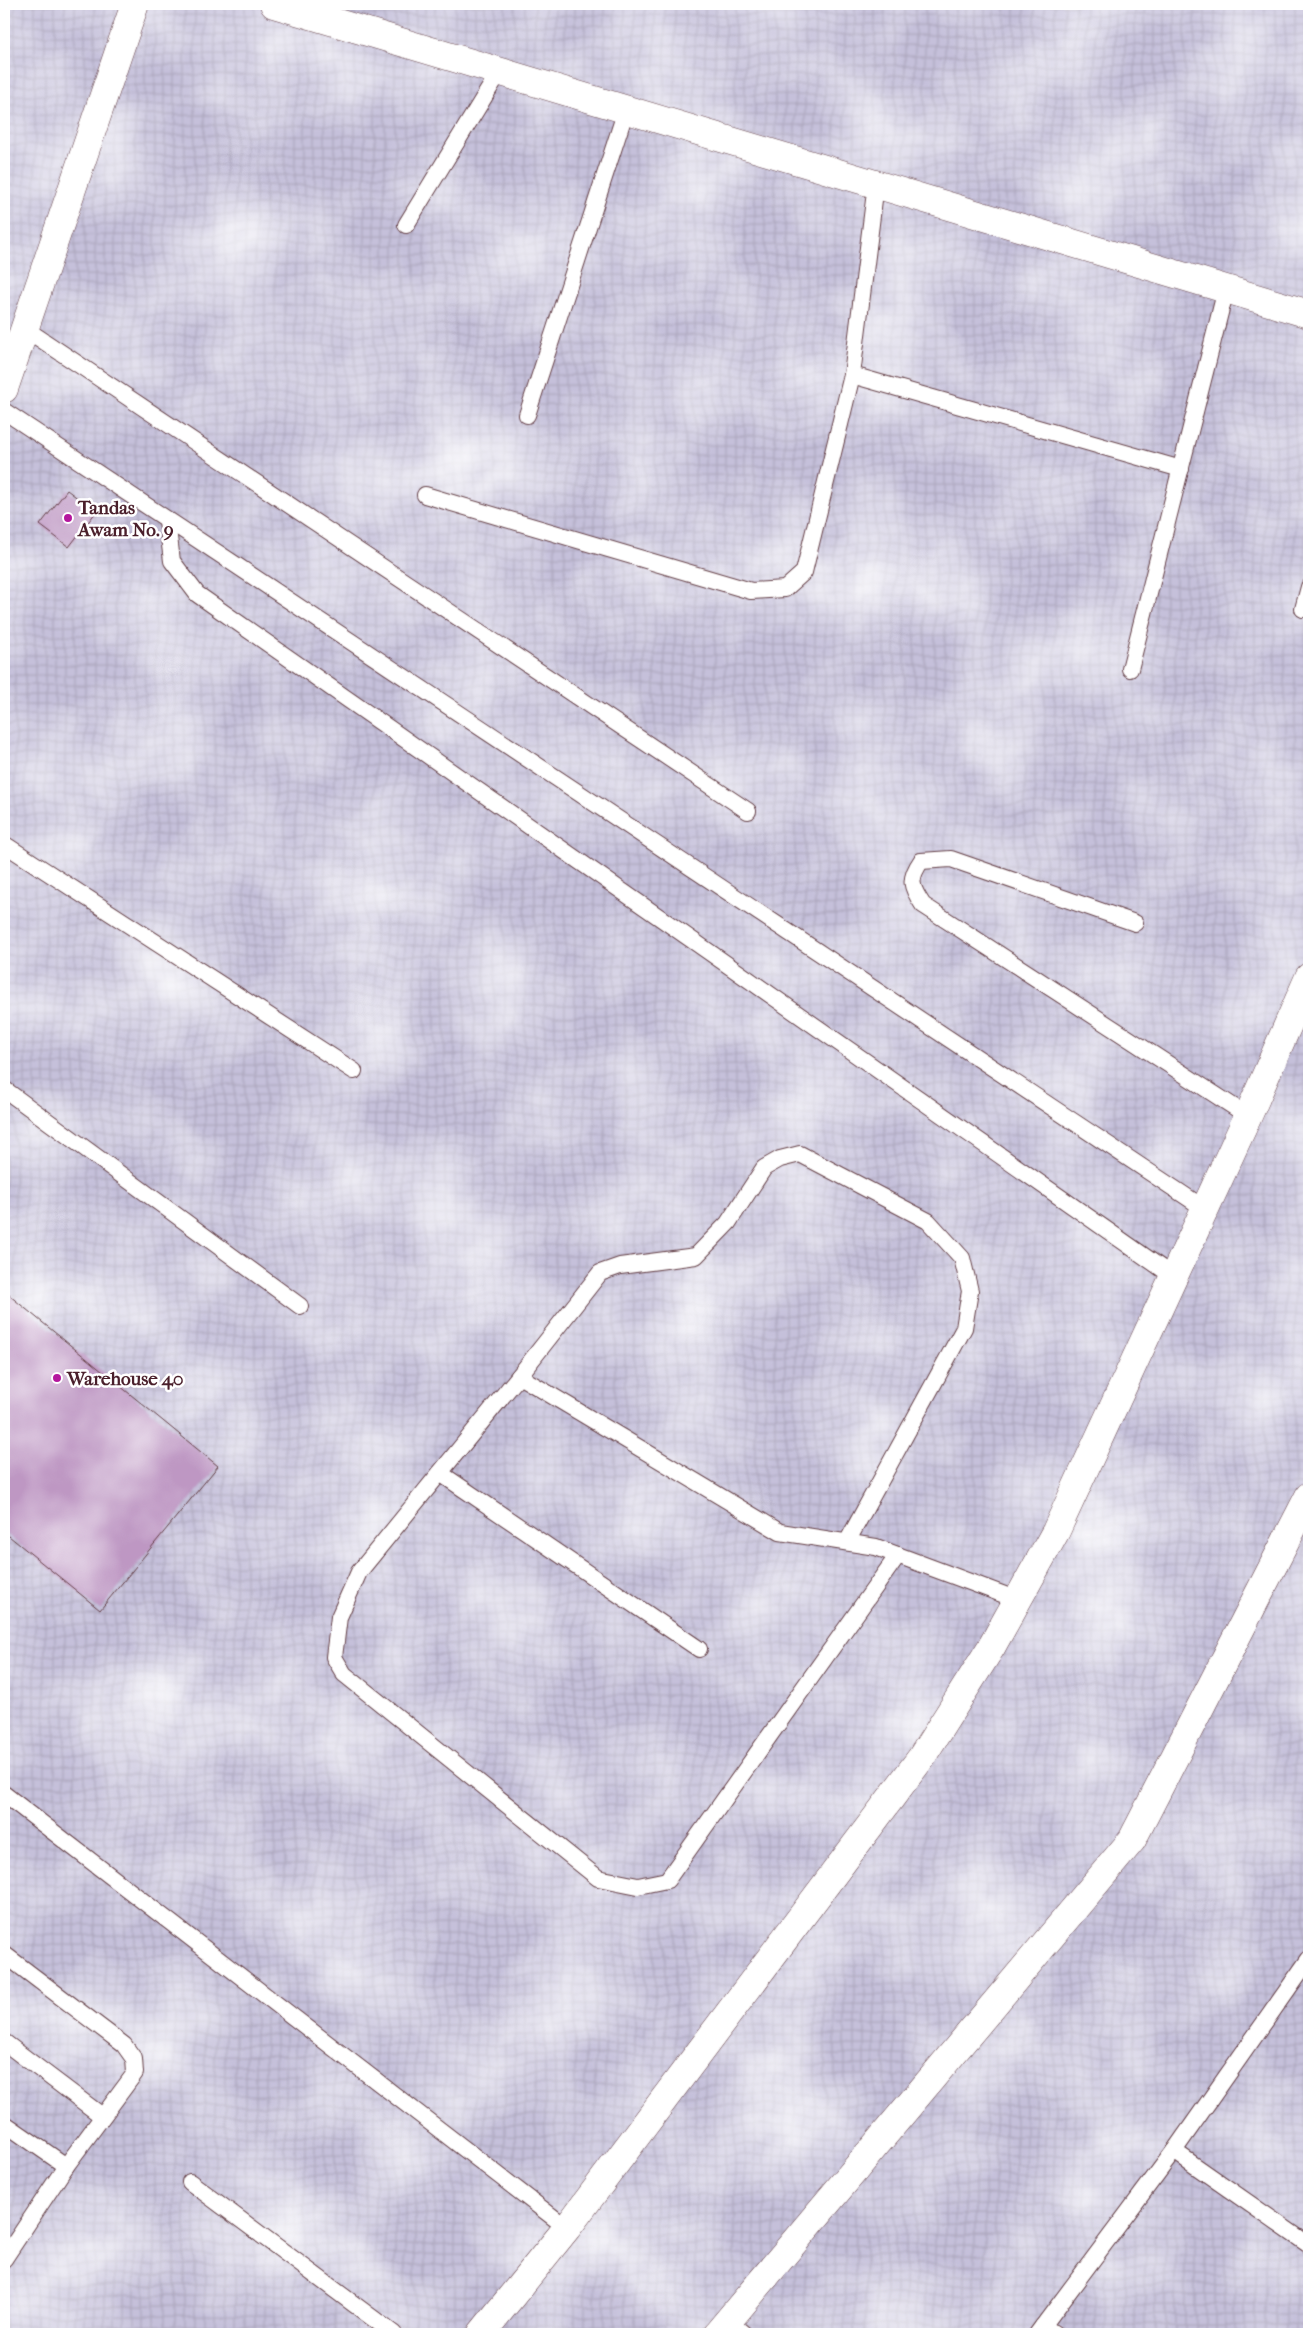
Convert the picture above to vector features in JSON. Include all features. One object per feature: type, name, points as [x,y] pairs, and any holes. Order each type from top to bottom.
[{"type":"street","points":[[4,389],[135,4]]},
{"type":"street","points":[[274,4],[1309,314]]},
{"type":"street","points":[[482,2334],[567,2228],[922,1758],[992,1646],[1056,1531],[1248,1116],[1309,977]]},
{"type":"street","points":[[730,2330],[1132,1840],[1309,1496]]},
{"type":"lane","points":[[406,224],[500,71]]},
{"type":"lane","points":[[527,415],[626,110]]},
{"type":"lane","points":[[424,495],[751,591],[785,589],[804,572],[852,375],[876,184]]},
{"type":"lane","points":[[1130,669],[1226,289]]},
{"type":"lane","points":[[24,328],[748,811]]},
{"type":"lane","points":[[852,375],[1181,469]]},
{"type":"lane","points":[[4,411],[1205,1209]]},
{"type":"lane","points":[[167,521],[172,561],[197,594],[1174,1277]]},
{"type":"lane","points":[[1303,609],[1309,587]]},
{"type":"lane","points":[[4,844],[354,1071]]},
{"type":"lane","points":[[1136,923],[951,859],[921,861],[913,873],[913,889],[923,905],[1248,1116]]},
{"type":"lane","points":[[4,1089],[300,1306]]},
{"type":"lane","points":[[847,1542],[964,1328],[970,1291],[962,1258],[928,1221],[800,1154],[780,1159],[764,1168],[728,1223],[696,1256],[620,1266],[600,1273],[519,1376],[359,1572],[338,1617],[334,1657],[344,1674],[598,1878],[638,1886],[667,1880],[898,1555]]},
{"type":"lane","points":[[519,1376],[780,1532],[876,1547],[1018,1600]]},
{"type":"lane","points":[[440,1473],[699,1649]]},
{"type":"lane","points":[[4,1794],[567,2228]]},
{"type":"lane","points":[[4,1954],[124,2045],[134,2059],[135,2073],[66,2166],[4,2259]]},
{"type":"lane","points":[[1045,2331],[1174,2152],[1304,1978],[1309,1960]]},
{"type":"lane","points":[[4,2042],[102,2116]]},
{"type":"lane","points":[[4,2123],[66,2166]]},
{"type":"lane","points":[[1174,2152],[1309,2245]]},
{"type":"lane","points":[[190,2182],[394,2334]]},
{"type":"shaded area","points":[[4,4],[1309,4],[1309,2334],[4,2334]]},
{"type":"building","name":"Tandas Awam No. 9","points":[[67,490],[96,512],[69,547],[40,525]]},
{"type":"building","name":"Warehouse 40","points":[[4,1291],[218,1466],[100,1610],[4,1532]]},
{"type":"place","name":"Tandas Awam No. 9","points":[[68,518]]},
{"type":"place","name":"Warehouse 40","points":[[57,1378]]}]
